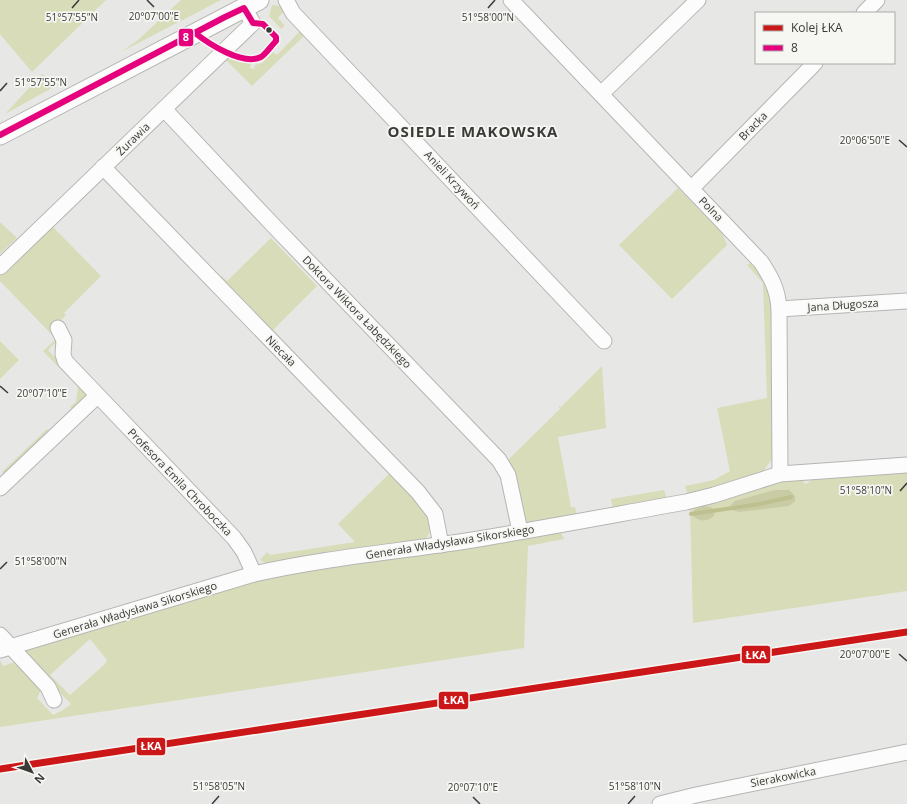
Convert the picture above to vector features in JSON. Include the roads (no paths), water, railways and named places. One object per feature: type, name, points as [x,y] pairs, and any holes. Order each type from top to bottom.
[{"type":"street","name":"Anieli Krzywoń","points":[[286,0],[293,13],[604,341]]},
{"type":"street","name":"Polna","points":[[511,0],[760,262],[776,288],[779,309],[780,474]]},
{"type":"street","points":[[601,94],[698,0]]},
{"type":"street","points":[[865,12],[876,0]]},
{"type":"street","points":[[0,135],[252,4]]},
{"type":"street","name":"Żurawia","points":[[0,267],[253,23],[252,4]]},
{"type":"street","name":"Bracka","points":[[691,189],[814,64]]},
{"type":"street","name":"Doktora Wiktora Łabędzkiego","points":[[164,109],[267,219],[499,460],[508,475],[520,531]]},
{"type":"street","name":"Niecała","points":[[103,167],[418,492],[435,514],[441,545]]},
{"type":"street","name":"Jana Długosza","points":[[779,309],[907,300]]},
{"type":"street","name":"Profesora Emila Chroboczka","points":[[58,328],[64,340],[64,359],[97,396],[234,538],[244,552],[254,574]]},
{"type":"street","points":[[0,488],[97,396]]},
{"type":"street","name":"Generała Władysława Sikorskiego","points":[[6,648],[254,574],[312,562],[441,545],[686,502],[714,495],[780,474],[907,465]]},
{"type":"street","points":[[0,635],[6,648],[48,686],[54,700]]},
{"type":"street","name":"Sierakowicka","points":[[660,804],[696,799],[907,752]]},
{"type":"waterway","points":[[691,514],[760,504],[791,497]]},
{"type":"rail line","name":"ŁKA","points":[[0,769],[907,632]]},
{"type":"district","name":"OSIEDLE MAKOWSKA","points":[[473,132]]}]
